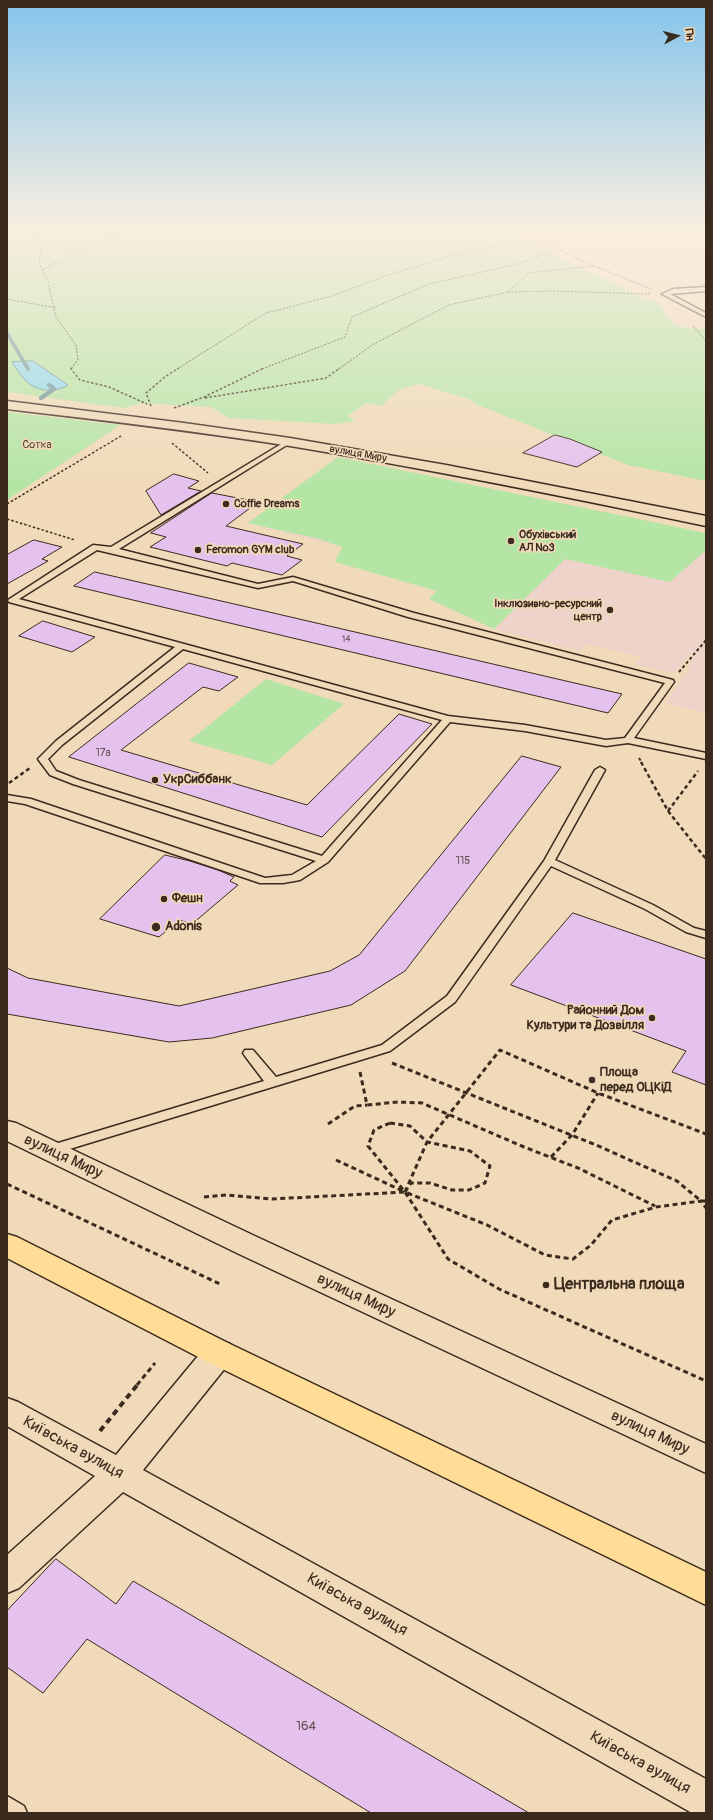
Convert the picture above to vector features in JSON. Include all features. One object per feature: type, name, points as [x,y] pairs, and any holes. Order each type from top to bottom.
[{"type":"main road","points":[[7,1245],[219,1353],[706,1589]]},
{"type":"street","name":"вулиця Миру","points":[[7,405],[149,416],[527,484],[706,521]]},
{"type":"street","name":"вулиця Миру","points":[[7,1130],[250,1246],[706,1459]]},
{"type":"street","points":[[7,1577],[120,1474],[219,1353]]},
{"type":"street","name":"Київська вулиця","points":[[7,1411],[706,1800]]},
{"type":"lane","points":[[112,550],[288,442]]},
{"type":"lane","points":[[628,740],[670,682],[411,615],[293,579],[258,586],[96,547],[12,600],[448,719],[525,728],[606,743],[628,740],[706,756]]},
{"type":"lane","points":[[181,647],[59,743],[43,759],[53,773],[76,782],[324,860]]},
{"type":"lane","points":[[7,798],[27,801],[264,881],[286,881],[304,874],[324,860],[448,719]]},
{"type":"lane","points":[[50,1150],[386,1048],[452,999],[549,861],[600,770]]},
{"type":"lane","points":[[549,861],[649,907],[690,930],[706,935]]},
{"type":"lane","points":[[249,1053],[268,1077],[274,1082]]},
{"type":"lane","points":[[7,1806],[17,1813]]},
{"type":"path","points":[[56,314],[56,317],[76,345],[78,359],[71,369],[80,380],[109,387],[151,406]]},
{"type":"path","points":[[7,504],[149,416],[151,406],[146,392],[166,376],[265,314]]},
{"type":"path","points":[[173,408],[199,399],[270,365],[345,337],[352,317],[359,314]]},
{"type":"path","points":[[199,399],[326,378],[372,345],[432,314]]},
{"type":"path","points":[[149,416],[209,473]]},
{"type":"path","points":[[7,519],[96,547]]},
{"type":"path","points":[[670,682],[706,640]]},
{"type":"path","points":[[628,740],[668,810],[706,859]]},
{"type":"path","points":[[668,810],[701,766]]},
{"type":"path","points":[[405,1192],[427,1142],[500,1050],[598,1093],[706,1134]]},
{"type":"path","points":[[367,1104],[357,1056],[381,1059],[572,1135],[677,1181],[701,1201],[706,1208]]},
{"type":"path","points":[[551,1157],[572,1135],[598,1093]]},
{"type":"path","points":[[328,1124],[355,1106],[398,1102],[422,1103],[578,1168],[656,1207]]},
{"type":"path","points":[[405,1192],[411,1183],[430,1183],[452,1190],[469,1190],[485,1183],[490,1166],[470,1150],[427,1142],[410,1126],[390,1123],[374,1130],[368,1146],[405,1192],[448,1259],[499,1289],[706,1381]]},
{"type":"path","points":[[336,1160],[405,1192],[487,1225],[545,1255],[573,1259],[591,1245],[612,1220],[656,1207],[706,1201]]},
{"type":"path","points":[[7,1184],[220,1284]]},
{"type":"path","points":[[203,1197],[226,1195],[272,1199],[405,1192]]},
{"type":"path","points":[[82,1454],[155,1363]]},
{"type":"shaded area","name":"Обухівський АЛ №3","points":[[338,457],[706,534],[706,713],[666,703],[686,672],[687,676],[694,650],[674,673],[635,665],[642,657],[587,644],[580,651],[494,629],[519,605],[335,562],[342,547],[248,523]]},
{"type":"green space","points":[[7,314],[665,314],[672,323],[682,327],[706,329],[706,481],[628,465],[473,403],[474,401],[419,384],[399,390],[381,406],[366,403],[348,416],[355,421],[335,424],[229,418],[211,407],[141,403],[124,408],[7,392]]},
{"type":"green space","name":"Сотка","points":[[7,412],[120,425],[7,500]]},
{"type":"green space","name":"Обухівський АЛ №3","points":[[338,457],[706,533],[706,550],[670,582],[565,559],[494,629],[429,599],[437,591],[335,562],[342,547],[319,539],[248,523]]},
{"type":"green space","points":[[266,679],[344,704],[272,765],[189,741]]},
{"type":"water","points":[[33,361],[68,385],[63,388],[52,390],[35,387],[23,378],[12,362]]},
{"type":"building","points":[[555,435],[570,439],[602,452],[577,467],[523,453]]},
{"type":"building","points":[[174,474],[199,481],[188,488],[201,491],[161,515],[146,491]]},
{"type":"building","points":[[212,493],[258,502],[226,526],[303,544],[287,556],[302,560],[282,575],[232,563],[227,566],[150,547],[166,537],[151,533]]},
{"type":"building","points":[[34,540],[62,547],[42,559],[48,561],[7,584],[7,555]]},
{"type":"building","points":[[95,572],[622,694],[608,713],[74,586]]},
{"type":"building","points":[[43,621],[95,637],[72,652],[19,636]]},
{"type":"building","points":[[189,663],[238,677],[219,691],[203,687],[121,750],[307,805],[399,714],[432,724],[322,837],[69,757]]},
{"type":"building","points":[[522,756],[561,767],[405,971],[351,1005],[212,1038],[169,1042],[7,1014],[7,968],[28,978],[179,1006],[330,971],[359,955]]},
{"type":"building","points":[[165,855],[218,870],[234,877],[230,881],[238,885],[192,924],[179,920],[159,937],[100,919]]},
{"type":"building","name":"Районний Дом Культури та Дозвілля","points":[[573,913],[706,959],[706,1085],[672,1072],[686,1051],[511,985]]},
{"type":"building","points":[[56,1559],[116,1604],[133,1581],[529,1813],[371,1813],[87,1639],[43,1693],[7,1667],[7,1611]]},
{"type":"waterway","points":[[7,333],[28,369]]},
{"type":"waterway","points":[[41,398],[54,389],[49,385]]},
{"type":"place","name":"Coffie Dreams","points":[[226,504]]},
{"type":"place","name":"Обухівський АЛ №3","points":[[511,541]]},
{"type":"place","name":"Feromon GYM club","points":[[198,550]]},
{"type":"place","name":"Інклюзивно-ресурсний центр","points":[[610,610]]},
{"type":"place","name":"УкрСиббанк","points":[[155,780]]},
{"type":"place","name":"Фешн","points":[[164,899]]},
{"type":"place","name":"Adonis","points":[[156,927]]},
{"type":"place","name":"Районний Дом Культури та Дозвілля","points":[[652,1018]]},
{"type":"place","name":"Площа перед ОЦКіД","points":[[592,1080]]},
{"type":"place","name":"Центральна площа","points":[[546,1285]]}]
